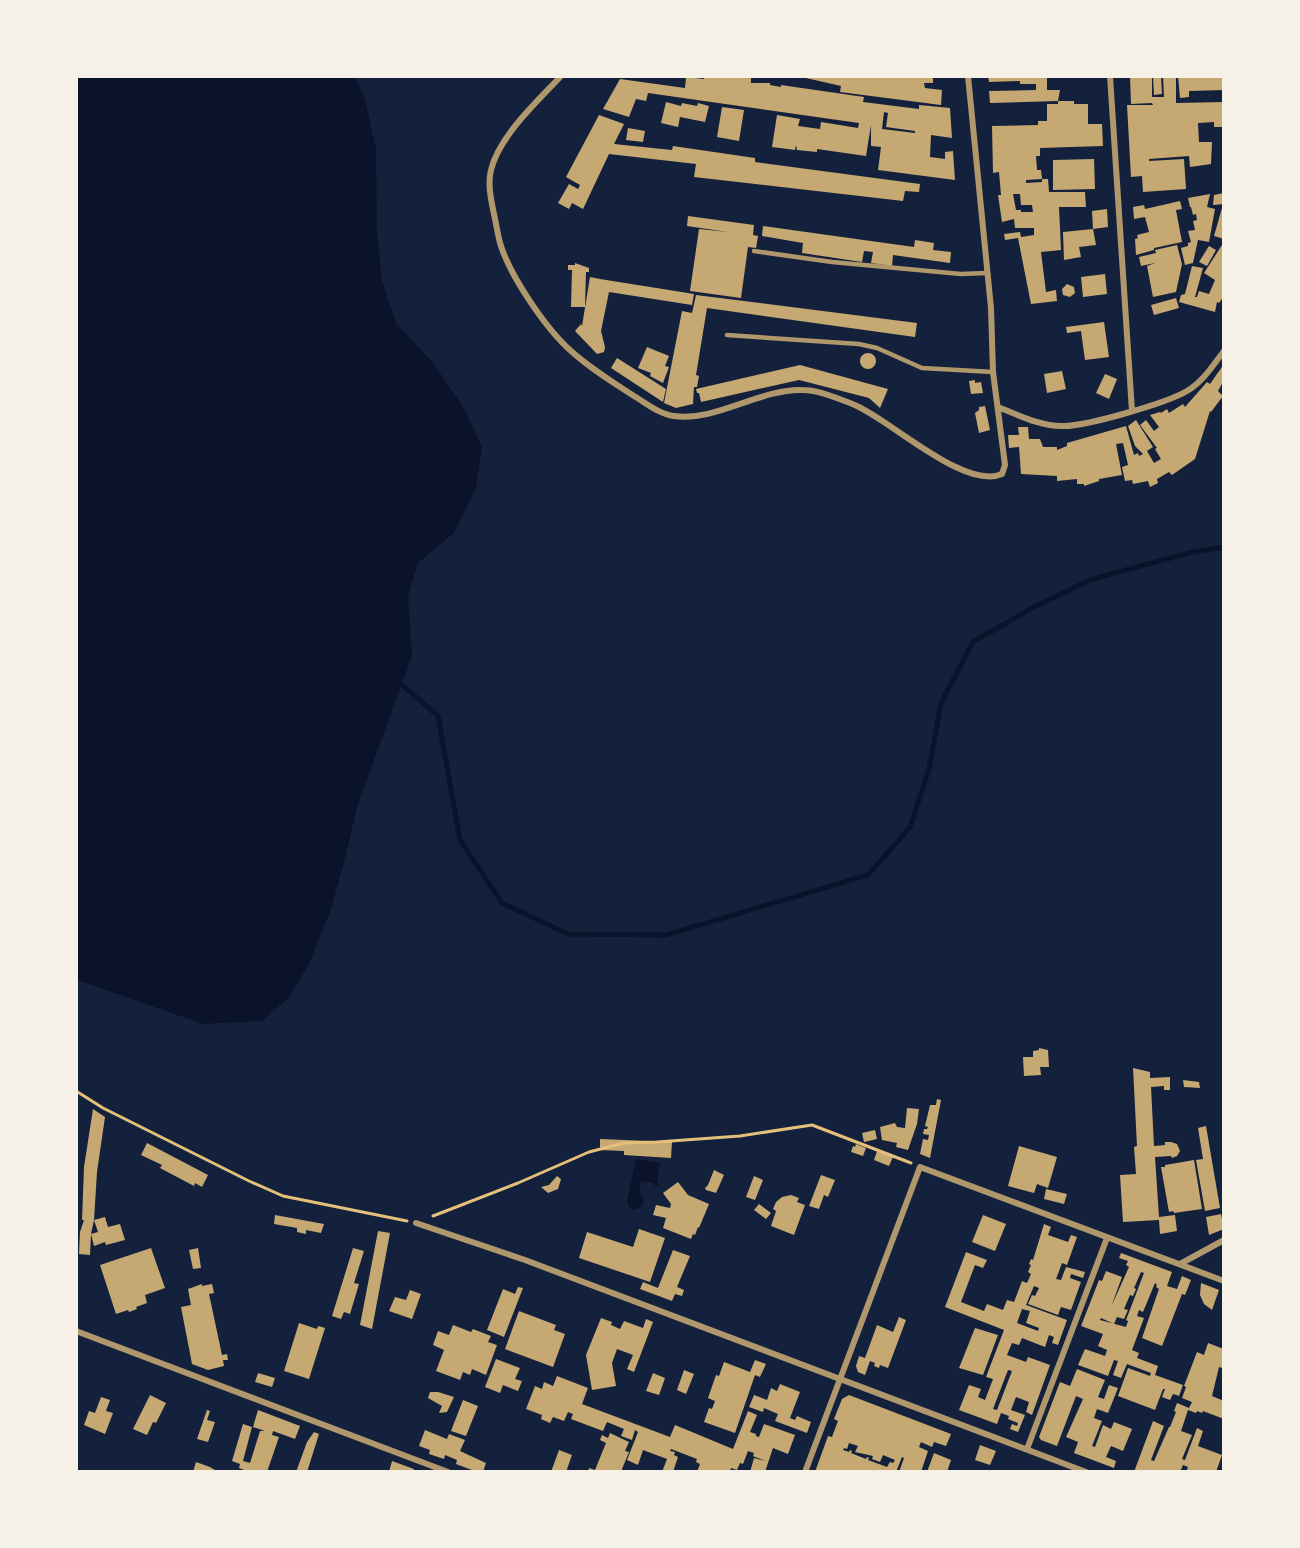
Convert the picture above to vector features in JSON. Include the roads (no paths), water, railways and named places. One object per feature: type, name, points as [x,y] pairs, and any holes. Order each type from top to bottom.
[{"type":"street","points":[[561,76],[502,144],[491,170],[491,198],[501,246],[519,282],[547,324],[569,350],[604,377],[652,407],[672,416],[703,414],[784,391],[811,390],[854,404],[933,455],[975,474],[991,477],[1002,474],[1005,469],[993,372],[987,273],[968,76]]},
{"type":"street","points":[[1110,76],[1132,411]]},
{"type":"street","points":[[998,407],[1054,426],[1072,426],[1168,401],[1188,391],[1201,381],[1224,351]]},
{"type":"street","points":[[805,1472],[920,1167],[1224,1281]]},
{"type":"street","points":[[416,1223],[525,1260],[1086,1472]]},
{"type":"street","points":[[1027,1449],[1107,1238]]},
{"type":"street","points":[[1180,1264],[1224,1240]]},
{"type":"street","points":[[76,1331],[448,1472]]},
{"type":"lane","points":[[754,251],[832,262],[961,274],[987,273]]},
{"type":"lane","points":[[727,335],[860,344],[877,348],[922,368],[993,372]]},
{"type":"water","points":[[76,77],[355,77],[365,99],[376,149],[377,233],[382,281],[396,323],[433,363],[464,408],[482,447],[476,488],[454,533],[418,563],[408,596],[412,656],[357,807],[330,912],[309,964],[289,997],[262,1021],[203,1024],[77,980]]},
{"type":"water","points":[[636,1159],[660,1163],[657,1181],[659,1185],[655,1186],[653,1183],[641,1181],[639,1194],[643,1197],[643,1204],[634,1210],[629,1208],[627,1200]]},
{"type":"waterway","points":[[399,679],[402,685],[438,716],[460,840],[502,903],[568,934],[666,935],[868,875],[910,827],[929,769],[941,703],[973,642],[1034,607],[1092,579],[1193,552],[1224,547]]}]
